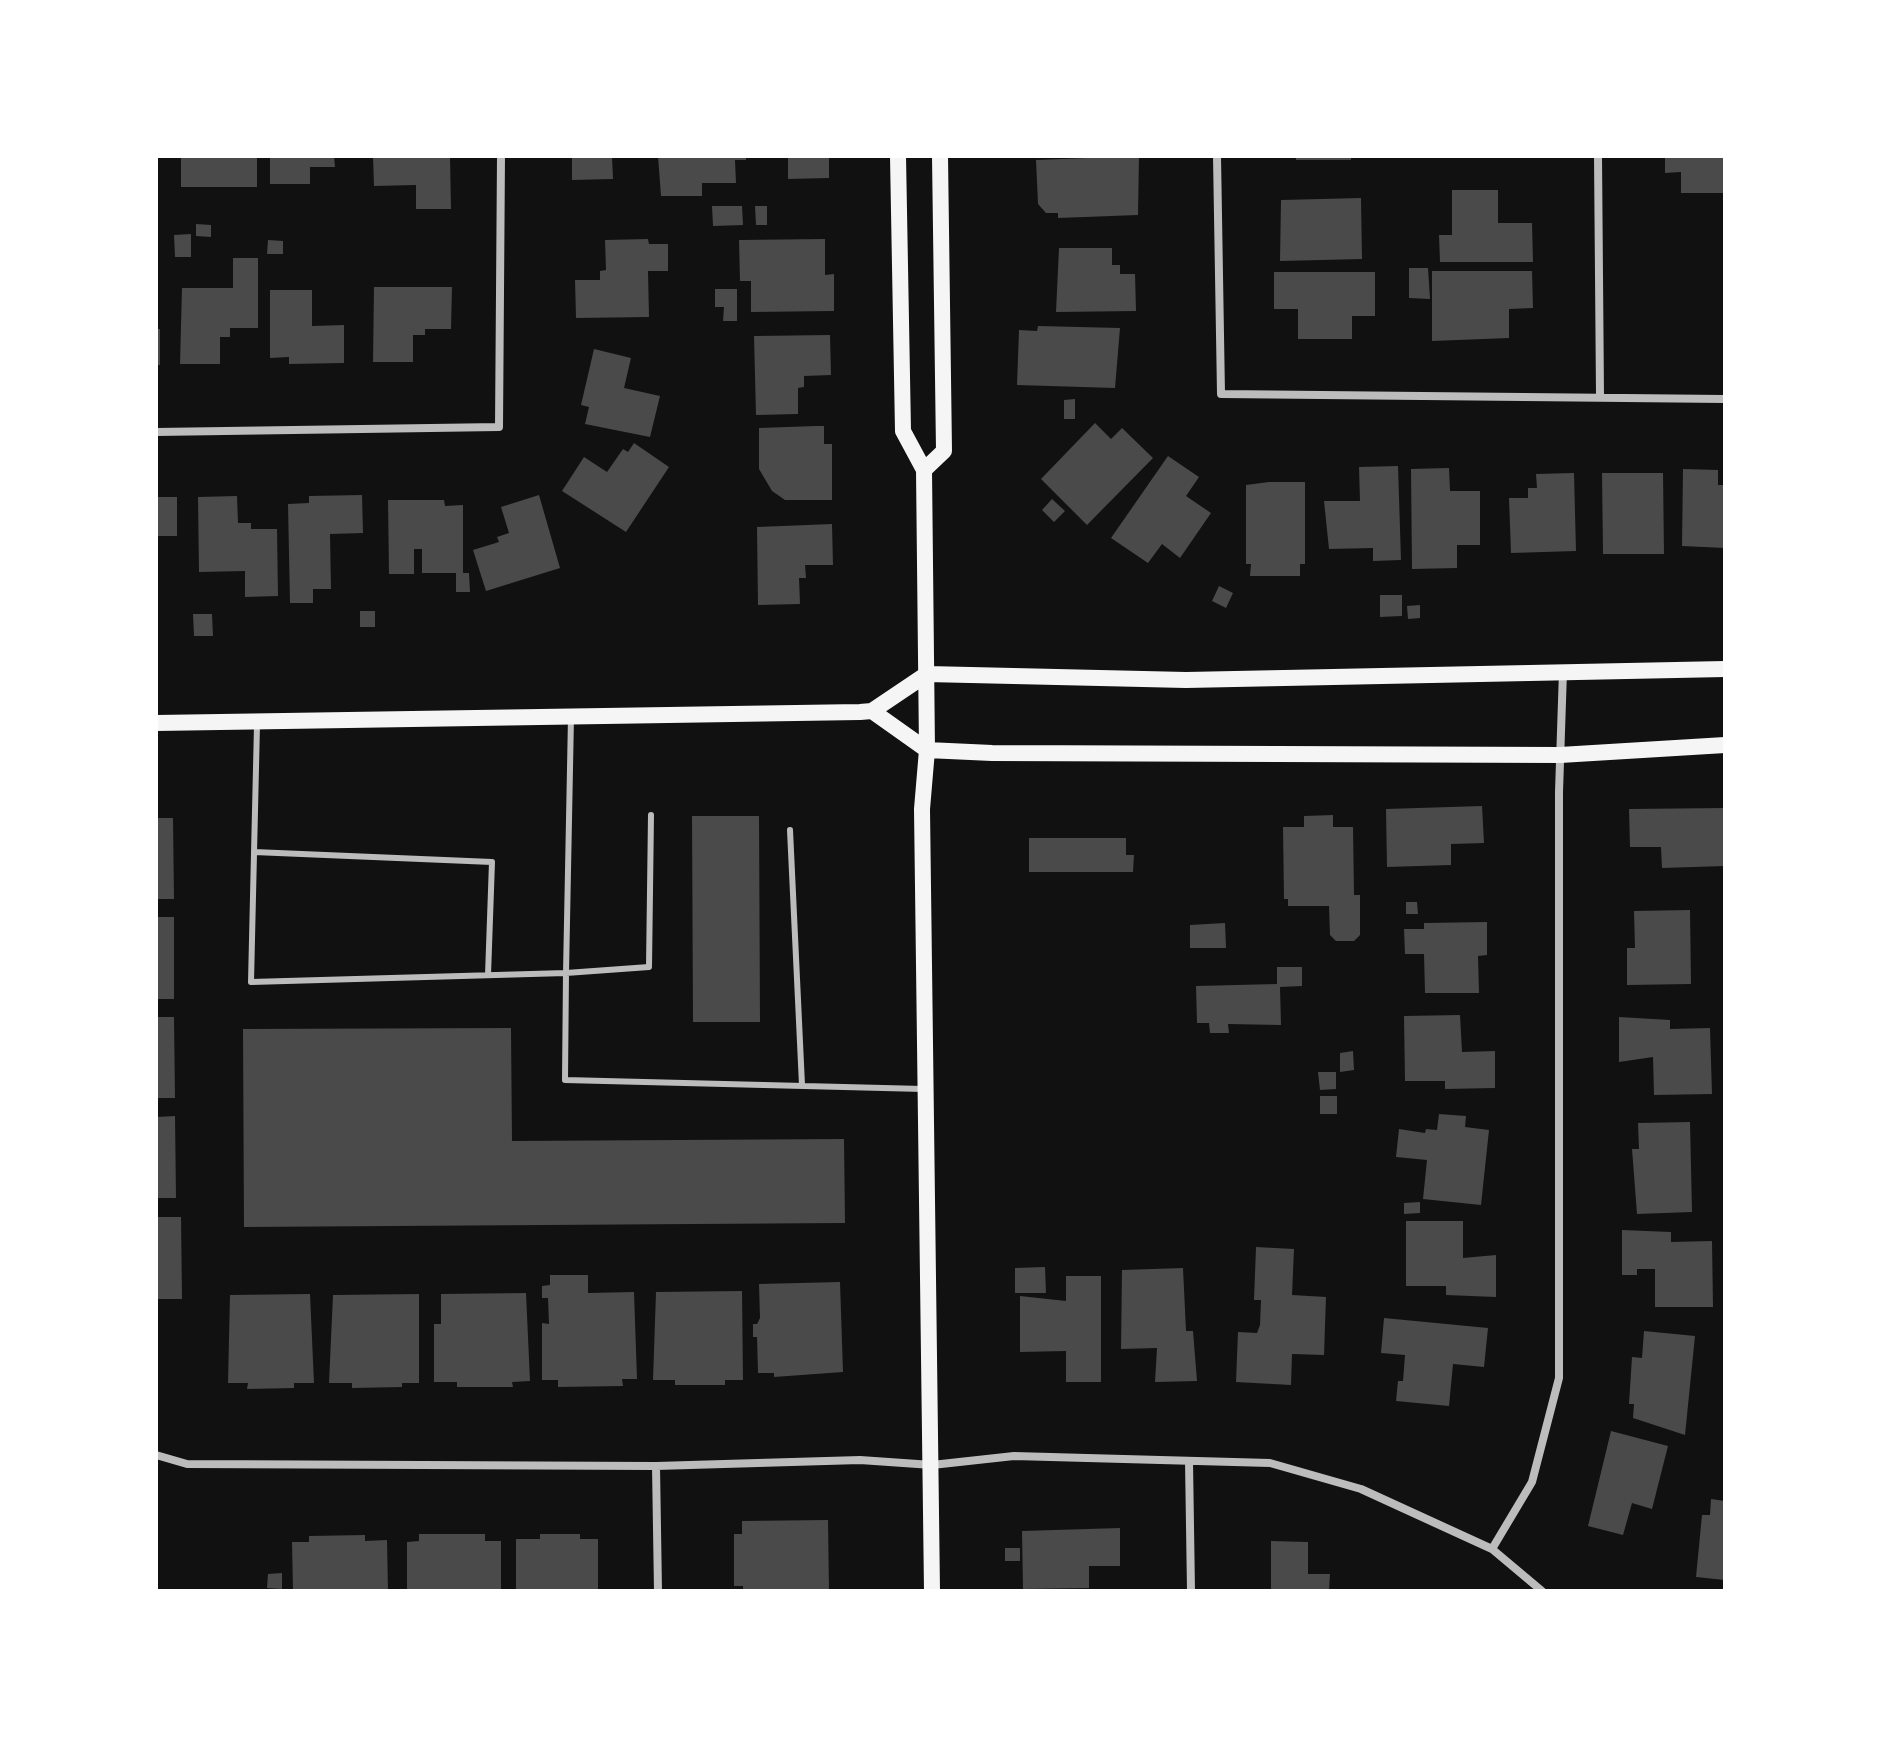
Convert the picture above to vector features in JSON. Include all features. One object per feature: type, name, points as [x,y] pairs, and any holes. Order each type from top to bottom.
[{"type":"main road","points":[[898,156],[903,431],[924,470],[927,750],[922,809],[932,1591]]},
{"type":"main road","points":[[924,470],[944,451],[940,156]]},
{"type":"main road","points":[[156,723],[872,711],[927,674],[1186,680],[1725,669]]},
{"type":"main road","points":[[872,711],[927,750],[1096,755],[1560,755],[1725,745]]},
{"type":"street","points":[[156,432],[499,427],[501,156]]},
{"type":"street","points":[[1217,156],[1221,394],[1725,399]]},
{"type":"street","points":[[1598,156],[1600,396]]},
{"type":"street","points":[[1492,1549],[1532,1482],[1559,1378],[1560,755],[1563,670]]},
{"type":"street","points":[[156,1455],[187,1464],[656,1466],[860,1460],[932,1465],[1014,1456],[1270,1463],[1361,1489],[1492,1549],[1542,1591]]},
{"type":"street","points":[[1189,1461],[1191,1591]]},
{"type":"street","points":[[656,1466],[658,1591]]},
{"type":"lane","points":[[571,717],[565,1080],[926,1089]]},
{"type":"lane","points":[[257,721],[251,982],[566,973],[649,967],[651,815]]},
{"type":"lane","points":[[790,830],[802,1085]]},
{"type":"lane","points":[[254,852],[492,862],[488,975]]},
{"type":"building","points":[[181,156],[257,156],[257,187],[181,187]]},
{"type":"building","points":[[270,156],[334,156],[335,167],[310,167],[310,184],[270,184]]},
{"type":"building","points":[[373,156],[450,156],[451,209],[416,209],[416,185],[374,186]]},
{"type":"building","points":[[572,156],[612,156],[613,179],[572,180]]},
{"type":"building","points":[[658,156],[746,156],[746,160],[735,160],[736,183],[702,183],[702,196],[661,196]]},
{"type":"building","points":[[788,156],[829,156],[829,178],[788,179]]},
{"type":"building","points":[[1139,156],[1138,215],[1058,218],[1058,213],[1046,213],[1038,204],[1036,160]]},
{"type":"building","points":[[1296,156],[1351,156],[1351,160],[1296,160]]},
{"type":"building","points":[[1665,156],[1725,156],[1725,193],[1681,193],[1681,172],[1665,173]]},
{"type":"building","points":[[1452,190],[1498,190],[1498,223],[1532,223],[1533,262],[1440,262],[1439,235],[1452,235]]},
{"type":"building","points":[[1361,198],[1362,259],[1280,261],[1281,200]]},
{"type":"building","points":[[712,206],[742,206],[743,225],[713,226]]},
{"type":"building","points":[[755,206],[767,206],[767,225],[756,225]]},
{"type":"building","points":[[196,224],[211,225],[211,237],[196,236]]},
{"type":"building","points":[[191,234],[191,257],[175,257],[174,235]]},
{"type":"building","points":[[648,239],[649,244],[668,244],[668,271],[648,271],[649,317],[576,318],[575,280],[600,280],[600,271],[606,270],[605,240]]},
{"type":"building","points":[[825,239],[825,275],[834,274],[834,311],[751,312],[751,281],[740,281],[739,240]]},
{"type":"building","points":[[268,240],[283,241],[283,254],[267,254]]},
{"type":"building","points":[[1059,248],[1112,248],[1112,265],[1120,265],[1120,274],[1135,274],[1136,311],[1056,312]]},
{"type":"building","points":[[233,258],[258,258],[258,328],[230,328],[230,337],[220,337],[220,364],[180,364],[182,288],[233,288]]},
{"type":"building","points":[[1409,268],[1428,268],[1430,299],[1409,298]]},
{"type":"building","points":[[1432,271],[1532,271],[1533,308],[1509,309],[1509,338],[1432,341]]},
{"type":"building","points":[[1274,272],[1375,272],[1375,316],[1352,316],[1352,339],[1298,339],[1298,309],[1274,309]]},
{"type":"building","points":[[374,287],[452,287],[451,329],[425,329],[425,335],[413,335],[413,362],[373,362]]},
{"type":"building","points":[[715,289],[737,289],[737,321],[723,321],[724,307],[715,307]]},
{"type":"building","points":[[270,290],[312,290],[312,326],[344,325],[344,363],[289,364],[289,357],[270,358]]},
{"type":"building","points":[[1038,326],[1120,328],[1115,388],[1017,385],[1019,330],[1037,331]]},
{"type":"building","points":[[156,329],[160,329],[160,365],[156,365]]},
{"type":"building","points":[[830,335],[831,375],[804,376],[804,387],[798,388],[798,414],[756,415],[754,336]]},
{"type":"building","points":[[594,349],[631,358],[624,388],[660,396],[650,437],[585,424],[589,407],[581,405]]},
{"type":"building","points":[[1075,399],[1075,419],[1064,419],[1064,400]]},
{"type":"building","points":[[1095,423],[1111,439],[1122,428],[1153,458],[1087,525],[1041,479]]},
{"type":"building","points":[[824,426],[824,444],[832,444],[832,500],[785,500],[772,491],[759,469],[759,428]]},
{"type":"building","points":[[634,443],[669,467],[626,532],[562,491],[584,457],[607,472],[623,449],[628,452]]},
{"type":"building","points":[[1168,456],[1199,477],[1186,496],[1211,513],[1180,558],[1162,544],[1148,563],[1111,538]]},
{"type":"building","points":[[1398,466],[1401,560],[1373,561],[1373,548],[1329,549],[1324,501],[1360,501],[1359,467]]},
{"type":"building","points":[[1449,468],[1450,491],[1480,491],[1480,545],[1457,545],[1457,568],[1412,569],[1411,469]]},
{"type":"building","points":[[1683,469],[1718,470],[1718,485],[1725,485],[1725,548],[1682,546]]},
{"type":"building","points":[[1574,473],[1576,551],[1511,553],[1509,498],[1528,498],[1528,488],[1537,488],[1536,474]]},
{"type":"building","points":[[1602,473],[1663,473],[1664,554],[1603,554]]},
{"type":"building","points":[[1305,482],[1305,564],[1300,564],[1300,576],[1250,576],[1251,564],[1246,564],[1246,485]]},
{"type":"building","points":[[362,495],[363,533],[330,534],[331,589],[313,589],[313,603],[290,603],[288,504],[309,503],[309,496]]},
{"type":"building","points":[[539,495],[560,568],[486,591],[473,550],[499,542],[497,537],[509,533],[501,507]]},
{"type":"building","points":[[237,496],[238,523],[251,523],[251,529],[277,529],[278,596],[245,597],[245,571],[199,572],[198,497]]},
{"type":"building","points":[[156,497],[177,497],[177,536],[156,536]]},
{"type":"building","points":[[1052,499],[1065,511],[1054,522],[1042,510]]},
{"type":"building","points":[[388,500],[444,500],[445,506],[463,505],[463,573],[469,573],[470,592],[456,592],[456,573],[422,573],[422,549],[414,549],[414,574],[389,574]]},
{"type":"building","points":[[832,524],[833,565],[805,565],[806,578],[799,578],[800,604],[758,605],[757,527]]},
{"type":"building","points":[[1219,586],[1233,593],[1226,608],[1212,601]]},
{"type":"building","points":[[1380,595],[1402,595],[1402,616],[1380,617]]},
{"type":"building","points":[[1420,605],[1420,618],[1408,619],[1407,606]]},
{"type":"building","points":[[360,611],[375,611],[375,627],[360,627]]},
{"type":"building","points":[[193,614],[212,614],[213,636],[194,636]]},
{"type":"building","points":[[1482,806],[1484,843],[1451,844],[1451,865],[1387,867],[1386,809]]},
{"type":"building","points":[[1725,808],[1725,866],[1662,868],[1661,847],[1630,847],[1629,809]]},
{"type":"building","points":[[1333,815],[1333,827],[1353,827],[1354,895],[1360,895],[1360,935],[1354,941],[1336,941],[1330,935],[1329,906],[1288,906],[1288,899],[1284,899],[1283,827],[1304,827],[1304,816]]},
{"type":"building","points":[[692,816],[759,816],[760,1022],[693,1022]]},
{"type":"building","points":[[156,818],[173,818],[174,899],[156,899]]},
{"type":"building","points":[[1029,838],[1126,838],[1126,855],[1134,855],[1133,872],[1029,872]]},
{"type":"building","points":[[1406,902],[1417,902],[1418,914],[1406,914]]},
{"type":"building","points":[[1690,910],[1691,984],[1627,985],[1627,948],[1635,948],[1634,911]]},
{"type":"building","points":[[156,917],[174,917],[174,999],[156,999]]},
{"type":"building","points":[[1487,922],[1487,955],[1478,956],[1479,993],[1425,993],[1424,954],[1405,954],[1404,929],[1424,929],[1424,923]]},
{"type":"building","points":[[1225,923],[1226,948],[1190,948],[1190,925]]},
{"type":"building","points":[[1277,967],[1302,967],[1302,986],[1280,987],[1281,1025],[1228,1024],[1229,1033],[1210,1033],[1209,1023],[1197,1023],[1196,986],[1277,984]]},
{"type":"building","points":[[1460,1015],[1462,1052],[1495,1051],[1495,1088],[1445,1089],[1445,1081],[1405,1081],[1404,1016]]},
{"type":"building","points":[[156,1017],[174,1017],[175,1098],[156,1098]]},
{"type":"building","points":[[1619,1017],[1670,1020],[1670,1029],[1710,1028],[1712,1094],[1654,1095],[1653,1057],[1619,1062]]},
{"type":"building","points":[[511,1028],[512,1141],[844,1139],[845,1223],[244,1227],[243,1029]]},
{"type":"building","points":[[1353,1051],[1354,1070],[1340,1072],[1340,1053]]},
{"type":"building","points":[[1318,1072],[1336,1072],[1336,1089],[1320,1090]]},
{"type":"building","points":[[1320,1096],[1337,1096],[1337,1114],[1320,1114]]},
{"type":"building","points":[[1439,1114],[1466,1116],[1465,1127],[1489,1130],[1481,1205],[1423,1199],[1427,1160],[1396,1157],[1399,1129],[1425,1133],[1426,1129],[1437,1130]]},
{"type":"building","points":[[175,1116],[176,1198],[156,1198],[156,1117]]},
{"type":"building","points":[[1690,1122],[1692,1212],[1637,1214],[1632,1149],[1639,1149],[1638,1123]]},
{"type":"building","points":[[1420,1202],[1420,1213],[1404,1214],[1404,1203]]},
{"type":"building","points":[[156,1217],[181,1217],[182,1299],[156,1299]]},
{"type":"building","points":[[1406,1221],[1463,1221],[1463,1258],[1496,1255],[1496,1297],[1446,1295],[1446,1286],[1406,1286]]},
{"type":"building","points":[[1622,1230],[1671,1232],[1671,1242],[1712,1241],[1713,1307],[1655,1307],[1655,1269],[1637,1269],[1637,1275],[1622,1275]]},
{"type":"building","points":[[1256,1247],[1294,1249],[1292,1295],[1326,1297],[1324,1355],[1292,1354],[1291,1385],[1236,1382],[1238,1332],[1257,1333],[1260,1325],[1261,1300],[1254,1300]]},
{"type":"building","points":[[1045,1267],[1046,1293],[1015,1293],[1015,1268]]},
{"type":"building","points":[[1183,1268],[1186,1331],[1193,1331],[1197,1381],[1155,1382],[1157,1348],[1121,1349],[1122,1270]]},
{"type":"building","points":[[550,1275],[588,1275],[588,1293],[634,1292],[637,1379],[622,1379],[623,1386],[558,1387],[558,1380],[542,1380],[542,1323],[549,1324],[548,1298],[542,1298],[542,1286],[550,1285]]},
{"type":"building","points":[[1066,1276],[1101,1276],[1101,1382],[1066,1382],[1066,1351],[1020,1352],[1020,1296],[1066,1301]]},
{"type":"building","points":[[840,1282],[843,1372],[774,1377],[774,1373],[758,1373],[757,1337],[753,1337],[753,1324],[757,1324],[760,1318],[759,1284]]},
{"type":"building","points":[[742,1291],[743,1380],[725,1380],[725,1385],[675,1385],[675,1380],[653,1380],[656,1292]]},
{"type":"building","points":[[526,1293],[530,1381],[512,1382],[513,1387],[457,1387],[457,1382],[434,1382],[434,1324],[441,1324],[441,1294]]},
{"type":"building","points":[[310,1294],[314,1383],[294,1383],[294,1388],[247,1389],[248,1383],[228,1383],[230,1295]]},
{"type":"building","points":[[419,1294],[419,1383],[402,1383],[402,1387],[352,1388],[352,1383],[329,1383],[333,1295]]},
{"type":"building","points":[[1384,1318],[1488,1328],[1484,1367],[1453,1364],[1449,1406],[1396,1401],[1398,1381],[1403,1381],[1405,1355],[1381,1353]]},
{"type":"building","points":[[1644,1331],[1695,1336],[1685,1435],[1633,1418],[1634,1404],[1629,1404],[1632,1357],[1642,1358]]},
{"type":"building","points":[[1611,1431],[1668,1446],[1652,1509],[1632,1503],[1623,1535],[1588,1526]]},
{"type":"building","points":[[1711,1499],[1725,1501],[1725,1580],[1696,1577],[1702,1515],[1710,1515]]},
{"type":"building","points":[[828,1520],[829,1591],[743,1591],[743,1586],[734,1586],[734,1534],[742,1534],[742,1521]]},
{"type":"building","points":[[1120,1528],[1120,1566],[1089,1566],[1089,1588],[1023,1589],[1022,1531]]},
{"type":"building","points":[[419,1534],[485,1534],[485,1541],[501,1541],[501,1591],[407,1591],[407,1542],[419,1541]]},
{"type":"building","points":[[540,1534],[580,1534],[580,1539],[598,1539],[598,1591],[516,1591],[516,1539],[540,1539]]},
{"type":"building","points":[[365,1535],[365,1541],[387,1540],[388,1591],[293,1591],[292,1542],[309,1542],[309,1536]]},
{"type":"building","points":[[1271,1541],[1308,1542],[1308,1574],[1330,1574],[1329,1591],[1271,1591]]},
{"type":"building","points":[[1005,1548],[1020,1548],[1020,1561],[1005,1561]]},
{"type":"building","points":[[282,1573],[282,1589],[267,1588],[268,1574]]}]
